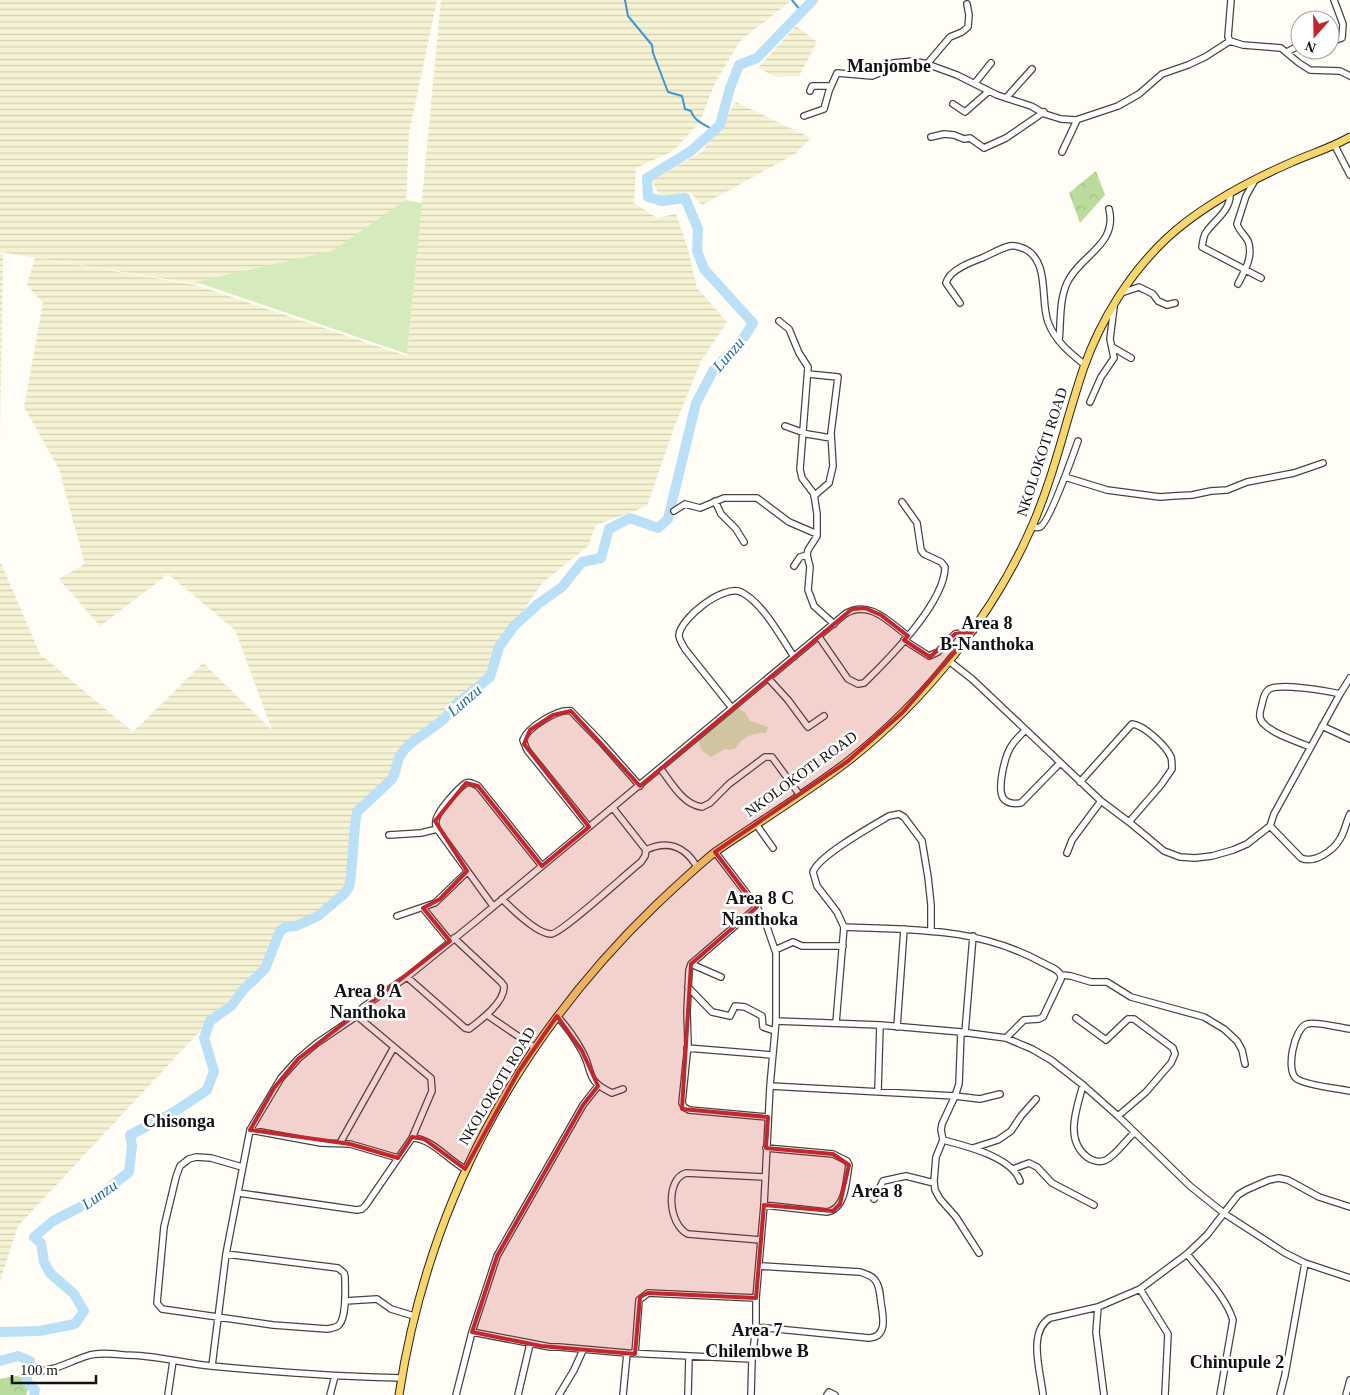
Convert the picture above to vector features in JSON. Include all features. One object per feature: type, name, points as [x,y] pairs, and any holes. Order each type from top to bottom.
[{"type":"main road","name":"NKOLOKOTI ROAD","points":[[398,1395],[414,1316],[427,1268],[465,1169],[486,1126],[534,1048],[557,1016],[613,948],[697,866],[848,761],[903,712],[949,662],[973,630],[1009,572],[1032,527],[1052,473],[1085,365],[1103,323],[1133,276],[1168,238],[1208,206],[1292,162],[1335,146],[1350,137]]},
{"type":"street","points":[[1230,41],[1228,37],[1231,0]]},
{"type":"street","points":[[927,64],[950,37],[968,27],[969,15],[967,4]]},
{"type":"street","points":[[1340,16],[1343,24],[1342,38],[1340,39]]},
{"type":"street","points":[[804,116],[824,109],[837,73],[872,76],[882,72],[893,63],[913,61],[927,64],[1061,119],[1077,120],[1118,106],[1139,94],[1162,74],[1205,57],[1230,41],[1243,45],[1281,48],[1310,70],[1340,71],[1350,76]]},
{"type":"street","points":[[975,83],[991,63]]},
{"type":"street","points":[[1006,98],[1032,69]]},
{"type":"street","points":[[810,91],[812,86],[831,86]]},
{"type":"street","points":[[953,104],[965,112],[989,91]]},
{"type":"street","points":[[931,137],[944,134],[964,139],[970,138],[984,148],[1006,138],[1044,112]]},
{"type":"street","points":[[1062,152],[1077,120]]},
{"type":"street","points":[[1335,146],[1350,175]]},
{"type":"street","points":[[1238,284],[1249,258],[1248,242],[1237,224],[1246,196],[1255,180]]},
{"type":"street","points":[[1230,193],[1231,200],[1223,214],[1205,233],[1202,247],[1261,278]]},
{"type":"street","points":[[1058,341],[1063,294],[1072,275],[1094,252],[1109,232],[1112,222],[1109,209]]},
{"type":"street","points":[[960,303],[948,287],[947,279],[967,264],[1006,248],[1018,246],[1030,252],[1039,265],[1048,321],[1052,332],[1058,341],[1085,365]]},
{"type":"street","points":[[1121,293],[1139,287],[1153,294],[1158,301],[1167,305],[1175,303]]},
{"type":"street","points":[[1090,402],[1101,376],[1114,358],[1110,339],[1114,304]]},
{"type":"street","points":[[779,321],[789,329],[799,353],[808,367],[802,432],[801,474],[814,496],[817,514],[817,534],[807,555],[810,567],[808,584],[810,598],[814,606],[834,624]]},
{"type":"street","points":[[1112,347],[1131,358]]},
{"type":"street","points":[[808,374],[838,377],[831,438],[833,466],[829,484],[814,496]]},
{"type":"street","points":[[785,426],[802,432],[831,438]]},
{"type":"street","points":[[1032,527],[1037,528],[1041,526],[1064,477],[1078,441]]},
{"type":"street","points":[[1064,477],[1107,490],[1160,497],[1227,490],[1247,482],[1294,473],[1323,463]]},
{"type":"street","points":[[674,511],[685,504],[700,508],[724,498],[757,498],[789,522],[817,534]]},
{"type":"street","points":[[716,501],[721,514],[736,529],[744,542]]},
{"type":"street","points":[[819,637],[848,679],[858,684],[864,683],[906,638],[941,588],[945,566],[924,554],[921,550],[917,524],[902,502]]},
{"type":"street","points":[[794,566],[800,557],[807,555]]},
{"type":"street","points":[[732,708],[680,640],[679,636],[682,629],[703,604],[722,593],[734,590],[740,592],[763,611],[794,656]]},
{"type":"street","points":[[212,1366],[226,1254],[250,1130],[274,1088],[298,1059],[317,1043],[357,1016],[363,1007],[407,977],[852,610],[865,608],[881,615],[929,656],[938,652],[955,634],[973,630]]},
{"type":"street","points":[[949,662],[972,679],[1101,801],[1130,822],[1164,851],[1180,857],[1195,858],[1212,856],[1233,850],[1246,844],[1270,826],[1274,814],[1310,747],[1350,678]]},
{"type":"street","points":[[768,678],[788,700],[808,727],[824,716]]},
{"type":"street","points":[[1310,747],[1271,729],[1261,721],[1260,713],[1267,691],[1277,687],[1286,687],[1340,694]]},
{"type":"street","points":[[589,827],[527,750],[523,740],[530,730],[553,715],[562,711],[570,711],[602,742],[640,786]]},
{"type":"street","points":[[1080,782],[1132,724],[1145,728],[1170,756],[1172,769],[1130,822]]},
{"type":"street","points":[[1322,726],[1350,739]]},
{"type":"street","points":[[1025,730],[1012,745],[1006,756],[1000,788],[1003,798],[1013,804],[1021,803],[1060,762]]},
{"type":"street","points":[[660,768],[691,804],[702,807],[710,803],[719,792],[735,779],[768,756],[772,757],[799,794]]},
{"type":"street","points":[[493,906],[437,829],[437,818],[449,799],[466,783],[478,786],[542,866]]},
{"type":"street","points":[[1067,853],[1072,840],[1101,801]]},
{"type":"street","points":[[502,899],[536,929],[548,934],[554,934],[641,862],[645,856],[646,850],[613,808]]},
{"type":"street","points":[[836,1023],[844,927],[837,912],[817,886],[813,877],[815,867],[833,851],[894,814],[904,817],[922,841],[931,905],[931,930]]},
{"type":"street","points":[[1270,826],[1301,858],[1312,860],[1335,847],[1343,834],[1346,820],[1350,814]]},
{"type":"street","points":[[756,824],[773,848]]},
{"type":"street","points":[[389,835],[421,833],[437,829]]},
{"type":"street","points":[[646,850],[659,845],[678,847],[689,855],[697,866]]},
{"type":"street","points":[[715,852],[757,907],[767,927],[775,950],[776,1020],[772,1055],[751,1395]]},
{"type":"street","points":[[398,916],[423,908],[440,899],[467,872]]},
{"type":"street","points":[[757,907],[691,964],[688,987],[687,1048],[682,1103],[689,1110],[698,1112],[768,1118]]},
{"type":"street","points":[[407,977],[465,1028],[470,1028],[487,1015],[504,993],[504,986],[501,982],[452,939],[423,908]]},
{"type":"street","points":[[844,927],[931,930],[989,940],[1038,960],[1062,975],[1091,982],[1107,982],[1131,997],[1204,1017],[1224,1029],[1237,1041],[1246,1064]]},
{"type":"street","points":[[897,1027],[904,929]]},
{"type":"street","points":[[973,936],[959,1084],[940,1130],[943,1140],[936,1157],[934,1183],[940,1199],[956,1217],[979,1253]]},
{"type":"street","points":[[775,950],[793,942],[802,946],[843,946]]},
{"type":"street","points":[[691,964],[721,977]]},
{"type":"street","points":[[1006,1038],[1024,1020],[1040,1019],[1043,1017],[1062,975]]},
{"type":"street","points":[[688,987],[712,1012],[730,1016],[735,1006],[745,1007],[762,1016],[763,1028],[775,1032]]},
{"type":"street","points":[[487,1015],[534,1048]]},
{"type":"street","points":[[239,1192],[359,1210],[373,1196],[412,1138],[432,1091],[431,1078],[357,1016]]},
{"type":"street","points":[[557,1016],[568,1028],[584,1053],[589,1071],[598,1086],[612,1093],[623,1089]]},
{"type":"street","points":[[1076,1018],[1106,1040],[1128,1019],[1134,1018],[1173,1048],[1174,1054],[1171,1063],[1146,1092],[1118,1116]]},
{"type":"street","points":[[776,1020],[880,1025],[963,1032],[1006,1038],[1038,1052],[1083,1085],[1190,1186],[1225,1214],[1285,1253],[1305,1263],[1350,1278]]},
{"type":"street","points":[[1350,1029],[1311,1023],[1302,1027],[1296,1035],[1291,1065],[1292,1074],[1296,1078],[1321,1086],[1350,1091]]},
{"type":"street","points":[[878,1090],[880,1025]]},
{"type":"street","points":[[340,1143],[394,1047]]},
{"type":"street","points":[[687,1048],[772,1055]]},
{"type":"street","points":[[1083,1085],[1073,1129],[1080,1149],[1086,1156],[1101,1162],[1108,1159],[1134,1132]]},
{"type":"street","points":[[456,1395],[472,1332],[497,1256],[583,1105],[598,1086]]},
{"type":"street","points":[[770,1086],[878,1090],[980,1099],[1000,1094]]},
{"type":"street","points":[[973,1148],[998,1140],[1011,1131],[1036,1099]]},
{"type":"street","points":[[250,1130],[321,1143],[340,1143],[398,1158]]},
{"type":"street","points":[[412,1138],[424,1139],[454,1163],[465,1169]]},
{"type":"street","points":[[943,1140],[973,1148],[996,1158],[1013,1169],[1018,1175],[1020,1182]]},
{"type":"street","points":[[764,1205],[827,1212],[833,1211],[840,1204],[849,1165],[847,1161],[833,1154],[766,1148]]},
{"type":"street","points":[[226,1254],[338,1268],[344,1273],[345,1301],[341,1323],[335,1328],[273,1325],[162,1308],[157,1303],[164,1227],[176,1177],[184,1162],[189,1159],[204,1158],[242,1166]]},
{"type":"street","points":[[1013,1169],[1029,1163],[1037,1167],[1052,1182],[1094,1205]]},
{"type":"street","points":[[761,1240],[688,1234],[680,1228],[675,1220],[671,1201],[681,1174],[765,1176]]},
{"type":"street","points":[[874,1199],[883,1181],[906,1176],[934,1183]]},
{"type":"street","points":[[1044,1395],[1036,1339],[1040,1327],[1050,1318],[1098,1307],[1140,1289],[1187,1254],[1225,1214],[1232,1201],[1246,1190],[1269,1180],[1279,1178],[1288,1180],[1319,1196],[1350,1207]]},
{"type":"street","points":[[1187,1254],[1222,1299],[1233,1320],[1220,1395]]},
{"type":"street","points":[[1280,1395],[1305,1263]]},
{"type":"street","points":[[756,1327],[874,1338],[880,1334],[884,1322],[879,1285],[871,1276],[860,1272],[760,1266]]},
{"type":"street","points":[[1140,1289],[1168,1334],[1165,1395]]},
{"type":"street","points":[[635,1354],[639,1300],[648,1293],[756,1298]]},
{"type":"street","points":[[345,1301],[377,1299],[391,1309],[414,1316]]},
{"type":"street","points":[[1098,1307],[1096,1332],[1104,1395]]},
{"type":"street","points":[[472,1332],[550,1348],[559,1347],[627,1354],[752,1359]]},
{"type":"street","points":[[518,1395],[530,1344]]},
{"type":"street","points":[[559,1395],[583,1350]]},
{"type":"street","points":[[33,1371],[43,1372],[67,1365],[92,1354],[138,1355],[212,1366],[335,1376],[401,1378]]},
{"type":"street","points":[[624,1395],[627,1354]]},
{"type":"street","points":[[688,1395],[689,1357]]},
{"type":"street","points":[[168,1395],[173,1361]]},
{"type":"street","points":[[330,1395],[335,1376]]},
{"type":"street","points":[[1346,1395],[1350,1380]]},
{"type":"street","points":[[827,1395],[829,1392],[835,1395]]},
{"type":"highlighted area","points":[[865,608],[881,615],[908,636],[904,640],[930,657],[955,634],[973,631],[903,712],[848,761],[715,852],[757,907],[691,964],[682,1109],[768,1117],[766,1148],[833,1154],[849,1165],[840,1204],[833,1211],[764,1205],[756,1298],[648,1293],[640,1297],[635,1354],[541,1346],[472,1332],[497,1256],[583,1105],[598,1086],[582,1051],[557,1016],[519,1071],[465,1169],[424,1139],[412,1137],[398,1158],[350,1144],[250,1130],[274,1088],[298,1059],[450,941],[423,908],[440,899],[467,871],[435,821],[466,783],[478,786],[542,866],[589,827],[524,744],[530,730],[553,715],[571,711],[640,786],[852,609]]},
{"type":"shaded area","points":[[0,0],[437,0],[409,133],[406,203],[332,254],[197,284],[0,252]]},
{"type":"shaded area","points":[[441,0],[792,0],[740,41],[716,81],[699,123],[673,151],[636,168],[634,203],[657,218],[676,214],[688,249],[697,288],[727,322],[701,361],[675,425],[647,506],[596,525],[588,546],[542,583],[499,647],[490,677],[453,706],[443,718],[403,750],[398,757],[396,772],[392,779],[358,809],[351,875],[349,887],[344,894],[318,916],[296,926],[286,927],[280,931],[270,956],[18,1226],[0,1281],[0,561],[40,654],[133,732],[203,663],[272,730],[235,630],[168,574],[100,626],[59,579],[85,564],[59,469],[24,407],[43,303],[27,285],[35,258],[196,285],[407,356]]},
{"type":"shaded area","points":[[796,26],[817,42],[799,76],[776,77],[758,68]]},
{"type":"shaded area","points":[[736,102],[811,138],[795,154],[702,205],[690,192],[660,197],[652,180],[702,152]]},
{"type":"shaded area","points":[[0,254],[3,254],[0,437]]},
{"type":"green space","points":[[1096,171],[1105,195],[1080,223],[1069,193]]},
{"type":"green space","points":[[406,200],[422,203],[407,354],[196,282],[332,251]]},
{"type":"green space","points":[[736,707],[745,712],[750,721],[768,727],[766,733],[748,736],[736,748],[725,749],[711,757],[701,749],[699,737]]},
{"type":"green space","points":[[22,1375],[30,1385],[26,1395],[0,1395],[0,1379]]},
{"type":"waterway","points":[[625,0],[628,16],[652,45],[653,53],[668,92],[682,96],[685,109],[691,111],[697,120],[714,130]]},
{"type":"waterway","points":[[792,0],[801,11]]},
{"type":"waterway","name":"Lunzu","points":[[428,731],[444,719],[454,706],[490,677],[499,647],[514,626],[538,604],[562,587],[582,562],[601,558],[609,529],[630,518],[658,528],[668,519],[696,403],[714,369],[741,342],[753,323],[704,269],[697,251],[698,229],[685,198],[662,201],[648,197],[647,178],[691,151],[720,125],[730,88],[739,65],[757,58],[813,0]]},
{"type":"waterway","name":"Lunzu","points":[[0,1332],[39,1331],[75,1324],[84,1311],[74,1294],[50,1273],[44,1262],[41,1243],[34,1237],[53,1221],[94,1200],[129,1172],[132,1146],[130,1135],[174,1112],[207,1090],[214,1071],[204,1038],[210,1021],[231,1006],[244,989],[265,969],[280,931],[286,927],[296,926],[318,916],[344,894],[349,887],[351,875],[357,812],[392,779],[399,759],[406,748],[428,731]]},
{"type":"waterway","name":"Lunzu","points":[[0,1361],[18,1356],[30,1361],[27,1370],[27,1382],[35,1390],[34,1395]]},
{"type":"district","name":"Manjombe","points":[[889,66]]},
{"type":"district","name":"Area 8 B-Nanthoka","points":[[987,633]]},
{"type":"district","name":"Area 8 C Nanthoka","points":[[760,908]]},
{"type":"district","name":"Area 8 A Nanthoka","points":[[368,1001]]},
{"type":"district","name":"Chisonga","points":[[179,1121]]},
{"type":"district","name":"Area 8","points":[[877,1191]]},
{"type":"district","name":"Area 7 Chilembwe B","points":[[757,1340]]},
{"type":"district","name":"Chinupule 2","points":[[1237,1362]]}]
